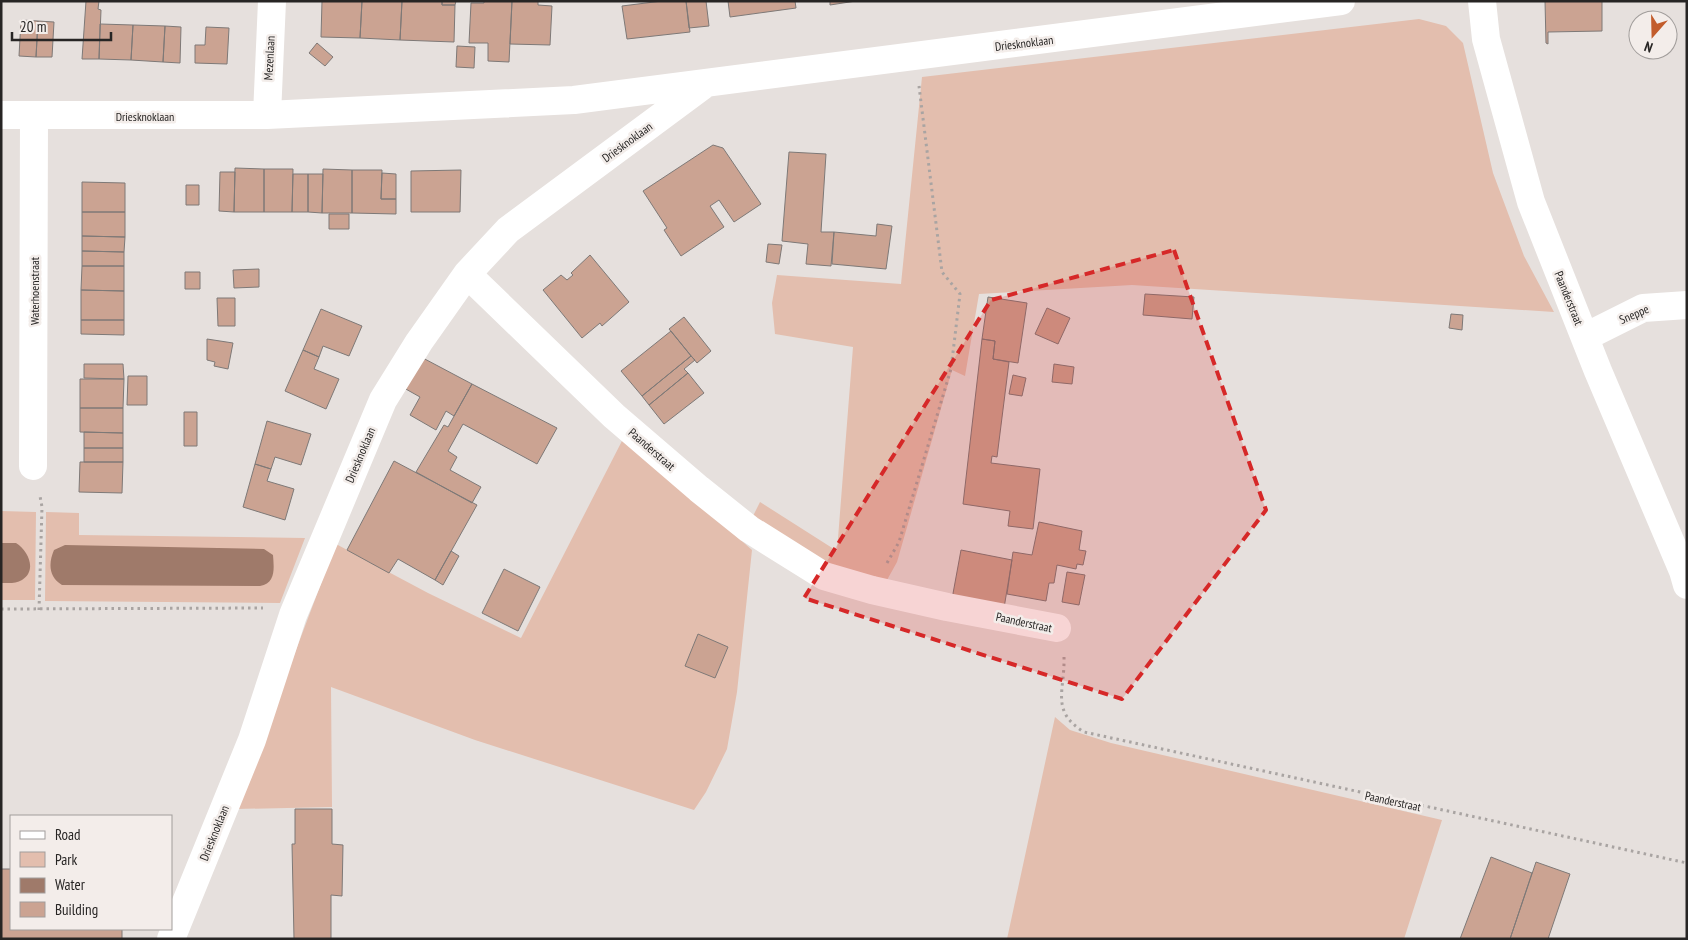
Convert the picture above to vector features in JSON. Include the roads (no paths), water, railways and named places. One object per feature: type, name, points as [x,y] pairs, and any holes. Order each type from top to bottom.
[{"type":"street","name":"Mezenlaan","points":[[267,115],[272,1]]},
{"type":"street","name":"Driesknoklaan","points":[[1,116],[267,115],[574,100],[911,56],[1126,31],[1341,1]]},
{"type":"street","name":"Paanderstraat","points":[[1482,1],[1486,39],[1531,202],[1585,338],[1684,571],[1687,585]]},
{"type":"street","name":"Driesknoklaan","points":[[171,939],[252,740],[293,615],[384,400],[419,342],[467,274],[508,230],[707,83]]},
{"type":"street","name":"Waterhoenstraat","points":[[33,466],[34,116]]},
{"type":"street","name":"Paanderstraat","points":[[467,274],[614,416],[698,488],[750,529],[824,576],[872,590],[1057,628]]},
{"type":"street","name":"Sneppe","points":[[1585,338],[1643,308],[1687,305]]},
{"type":"water","points":[[1,543],[16,543],[28,556],[29,572],[20,581],[1,583]]},
{"type":"water","points":[[65,545],[264,549],[273,555],[274,570],[269,582],[260,586],[62,585],[54,578],[50,565],[54,550]]}]
